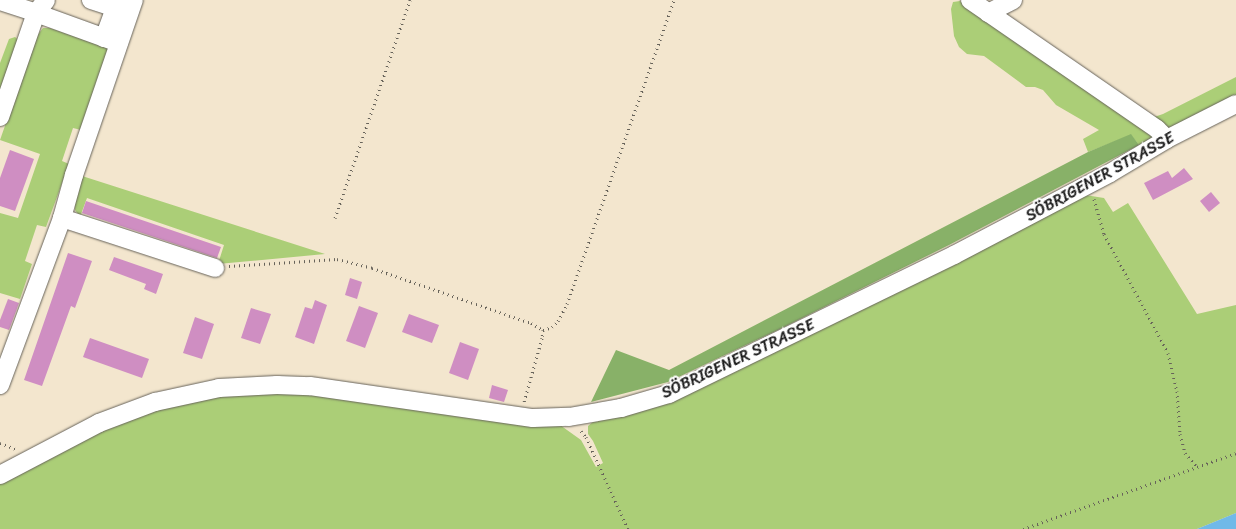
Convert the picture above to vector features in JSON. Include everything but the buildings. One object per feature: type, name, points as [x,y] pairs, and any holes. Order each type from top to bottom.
[{"type":"street","points":[[0,385],[6,349],[62,218],[112,40],[116,4],[91,0]]},
{"type":"street","points":[[112,40],[134,0]]},
{"type":"street","points":[[970,0],[1157,129],[1167,139]]},
{"type":"street","points":[[988,13],[1012,0]]},
{"type":"street","points":[[0,1],[41,7],[112,40]]},
{"type":"street","points":[[0,117],[41,7]]},
{"type":"street","name":"SÖBRIGENER STRASSE","points":[[0,475],[100,423],[155,402],[219,388],[278,385],[310,386],[425,401],[518,417],[569,417],[621,408],[669,394],[954,255],[1089,184],[1167,139],[1236,104]]},
{"type":"street","points":[[62,218],[215,268]]},
{"type":"path","points":[[335,218],[410,0]]},
{"type":"path","points":[[543,330],[552,327],[558,321],[568,304],[674,0]]},
{"type":"path","points":[[1089,184],[1104,234],[1168,353],[1177,390],[1180,434],[1185,453],[1197,467]]},
{"type":"path","points":[[215,268],[337,258],[400,277],[532,323],[543,330]]},
{"type":"path","points":[[518,417],[532,380],[543,330]]},
{"type":"path","points":[[569,417],[586,437],[628,529]]},
{"type":"path","points":[[1023,529],[1236,453]]},
{"type":"green space","points":[[960,1],[1124,115],[1154,117],[1163,114],[1236,77],[1236,95],[1139,145],[1131,135],[1088,152],[1083,139],[1099,130],[1056,105],[1043,90],[1035,87],[1026,87],[984,56],[967,54],[959,47],[954,36],[951,9],[953,2]]},
{"type":"green space","points":[[43,28],[50,28],[108,48],[81,130],[73,128],[62,161],[69,164],[46,227],[37,225],[25,261],[32,264],[20,299],[0,293],[0,213],[18,218],[40,154],[0,140],[36,37]]},
{"type":"green space","points":[[15,37],[20,41],[0,104],[0,63],[9,39]]},
{"type":"green space","points":[[1131,134],[1139,145],[949,245],[778,330],[668,382],[591,402],[616,350],[669,370],[1088,152]]},
{"type":"green space","points":[[79,175],[325,254],[218,264],[224,245],[87,198],[80,217],[75,210],[74,195]]},
{"type":"green space","points":[[1085,195],[1104,198],[1113,212],[1128,203],[1197,314],[1236,305],[1236,513],[1197,529],[0,529],[0,483],[100,430],[157,409],[220,395],[309,392],[560,425],[581,440],[596,467],[603,463],[588,434],[588,426],[594,421]]},
{"type":"water","points":[[1236,513],[1236,529],[1197,529]]}]
